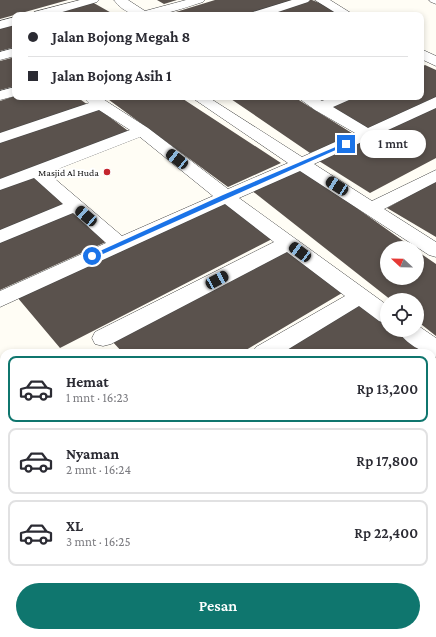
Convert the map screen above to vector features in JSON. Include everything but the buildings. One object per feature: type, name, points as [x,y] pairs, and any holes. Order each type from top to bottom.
[{"type":"street","points":[[49,12],[93,0]]},
{"type":"street","points":[[120,0],[138,12]]},
{"type":"street","points":[[148,0],[165,10]]},
{"type":"street","points":[[157,12],[199,0]]},
{"type":"street","points":[[266,12],[304,0]]},
{"type":"street","points":[[321,0],[345,12]]},
{"type":"street","points":[[0,25],[12,22]]},
{"type":"street","points":[[0,56],[12,53]]},
{"type":"street","points":[[0,96],[12,92]]},
{"type":"street","points":[[203,100],[372,208],[436,251]]},
{"type":"street","points":[[309,100],[368,134]]},
{"type":"street","points":[[320,107],[337,100]]},
{"type":"street","points":[[0,138],[96,101],[142,131],[225,196],[380,311]]},
{"type":"street","points":[[0,300],[119,244],[225,196],[303,164],[436,102]]},
{"type":"street","points":[[0,185],[142,131]]},
{"type":"street","points":[[37,172],[119,244]]},
{"type":"street","points":[[372,208],[436,175]]},
{"type":"street","points":[[0,237],[75,206]]},
{"type":"street","points":[[104,338],[288,243]]},
{"type":"street","points":[[271,349],[359,297]]},
{"type":"street","points":[[418,337],[436,349]]},
{"type":"place","name":"Masjid Al Huda","points":[[107,172]]},
{"type":"route","points":[[92,256],[225,196],[303,164],[346,144]]}]
